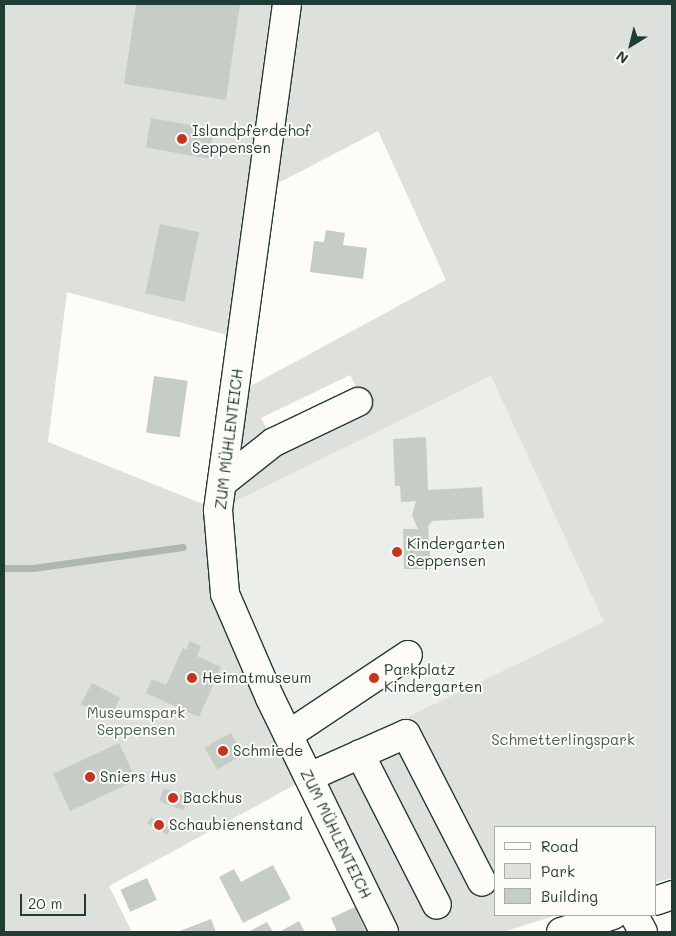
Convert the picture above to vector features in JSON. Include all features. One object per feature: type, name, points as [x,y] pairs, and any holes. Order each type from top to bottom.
[{"type":"street","name":"ZUM MÜHLENTEICH","points":[[287,4],[218,510],[225,594],[288,735],[384,932]]},
{"type":"street","points":[[222,483],[274,442],[358,402]]},
{"type":"street","points":[[288,735],[408,656]]},
{"type":"street","points":[[309,777],[406,734],[482,882]]},
{"type":"street","points":[[360,754],[438,905]]},
{"type":"street","points":[[656,901],[672,895]]},
{"type":"street","points":[[561,932],[610,916]]},
{"type":"street","points":[[635,916],[643,932]]},
{"type":"shaded area","name":"Kindergarten Seppensen","points":[[491,376],[605,622],[304,768],[225,594],[218,510]]},
{"type":"green space","points":[[4,4],[672,4],[672,878],[656,883],[656,826],[493,826],[493,916],[554,916],[503,932],[397,932],[317,761],[604,622],[491,376],[218,510],[225,594],[309,777],[109,886],[132,932],[4,932]],"holes":[[[378,131],[446,280],[234,395],[218,510],[48,442],[67,292],[242,339],[263,191]],[[350,375],[369,413],[280,456],[261,418]]]},
{"type":"building","points":[[136,4],[240,4],[226,100],[124,84]]},
{"type":"building","points":[[151,118],[214,129],[209,159],[146,148]]},
{"type":"building","points":[[160,224],[199,232],[184,302],[145,293]]},
{"type":"building","points":[[326,230],[345,233],[343,245],[367,248],[363,279],[310,272],[314,241],[324,242]]},
{"type":"building","points":[[154,376],[188,381],[180,437],[146,432]]},
{"type":"building","points":[[426,437],[428,490],[482,487],[484,518],[432,521],[428,526],[431,569],[404,569],[403,529],[418,529],[412,515],[416,501],[401,502],[400,486],[395,486],[393,439]]},
{"type":"building","name":"Heimatmuseum","points":[[190,641],[201,646],[197,656],[221,667],[199,717],[146,693],[152,679],[166,685],[183,648],[186,650]]},
{"type":"building","points":[[92,683],[120,698],[109,719],[81,704]]},
{"type":"building","name":"Schmiede","points":[[231,733],[243,755],[217,769],[205,748]]},
{"type":"building","name":"Sniers Hus","points":[[119,743],[136,780],[70,811],[53,774]]},
{"type":"building","name":"Backhus","points":[[164,788],[188,797],[183,810],[159,801]]},
{"type":"building","name":"Schaubienenstand","points":[[151,817],[171,829],[167,835],[147,823]]},
{"type":"building","points":[[273,865],[291,899],[243,923],[219,877],[234,869],[241,882]]},
{"type":"building","points":[[147,878],[157,900],[130,912],[121,890]]},
{"type":"building","points":[[355,907],[366,932],[337,932],[331,918]]},
{"type":"building","points":[[211,919],[216,932],[177,932]]},
{"type":"building","points":[[299,921],[305,932],[279,932]]},
{"type":"building","points":[[267,922],[273,932],[248,932]]},
{"type":"waterway","points":[[4,568],[33,568],[183,547]]},
{"type":"place","name":"Islandpferdehof Seppensen","points":[[182,139]]},
{"type":"place","name":"Kindergarten Seppensen","points":[[397,552]]},
{"type":"place","name":"Heimatmuseum","points":[[192,678]]},
{"type":"place","name":"Parkplatz Kindergarten","points":[[374,678]]},
{"type":"place","name":"Schmiede","points":[[223,751]]},
{"type":"place","name":"Sniers Hus","points":[[90,777]]},
{"type":"place","name":"Backhus","points":[[173,798]]},
{"type":"place","name":"Schaubienenstand","points":[[159,825]]},
{"type":"park label","name":"Museumspark Seppensen","points":[[136,720]]},
{"type":"park label","name":"Schmetterlingspark","points":[[563,740]]}]
